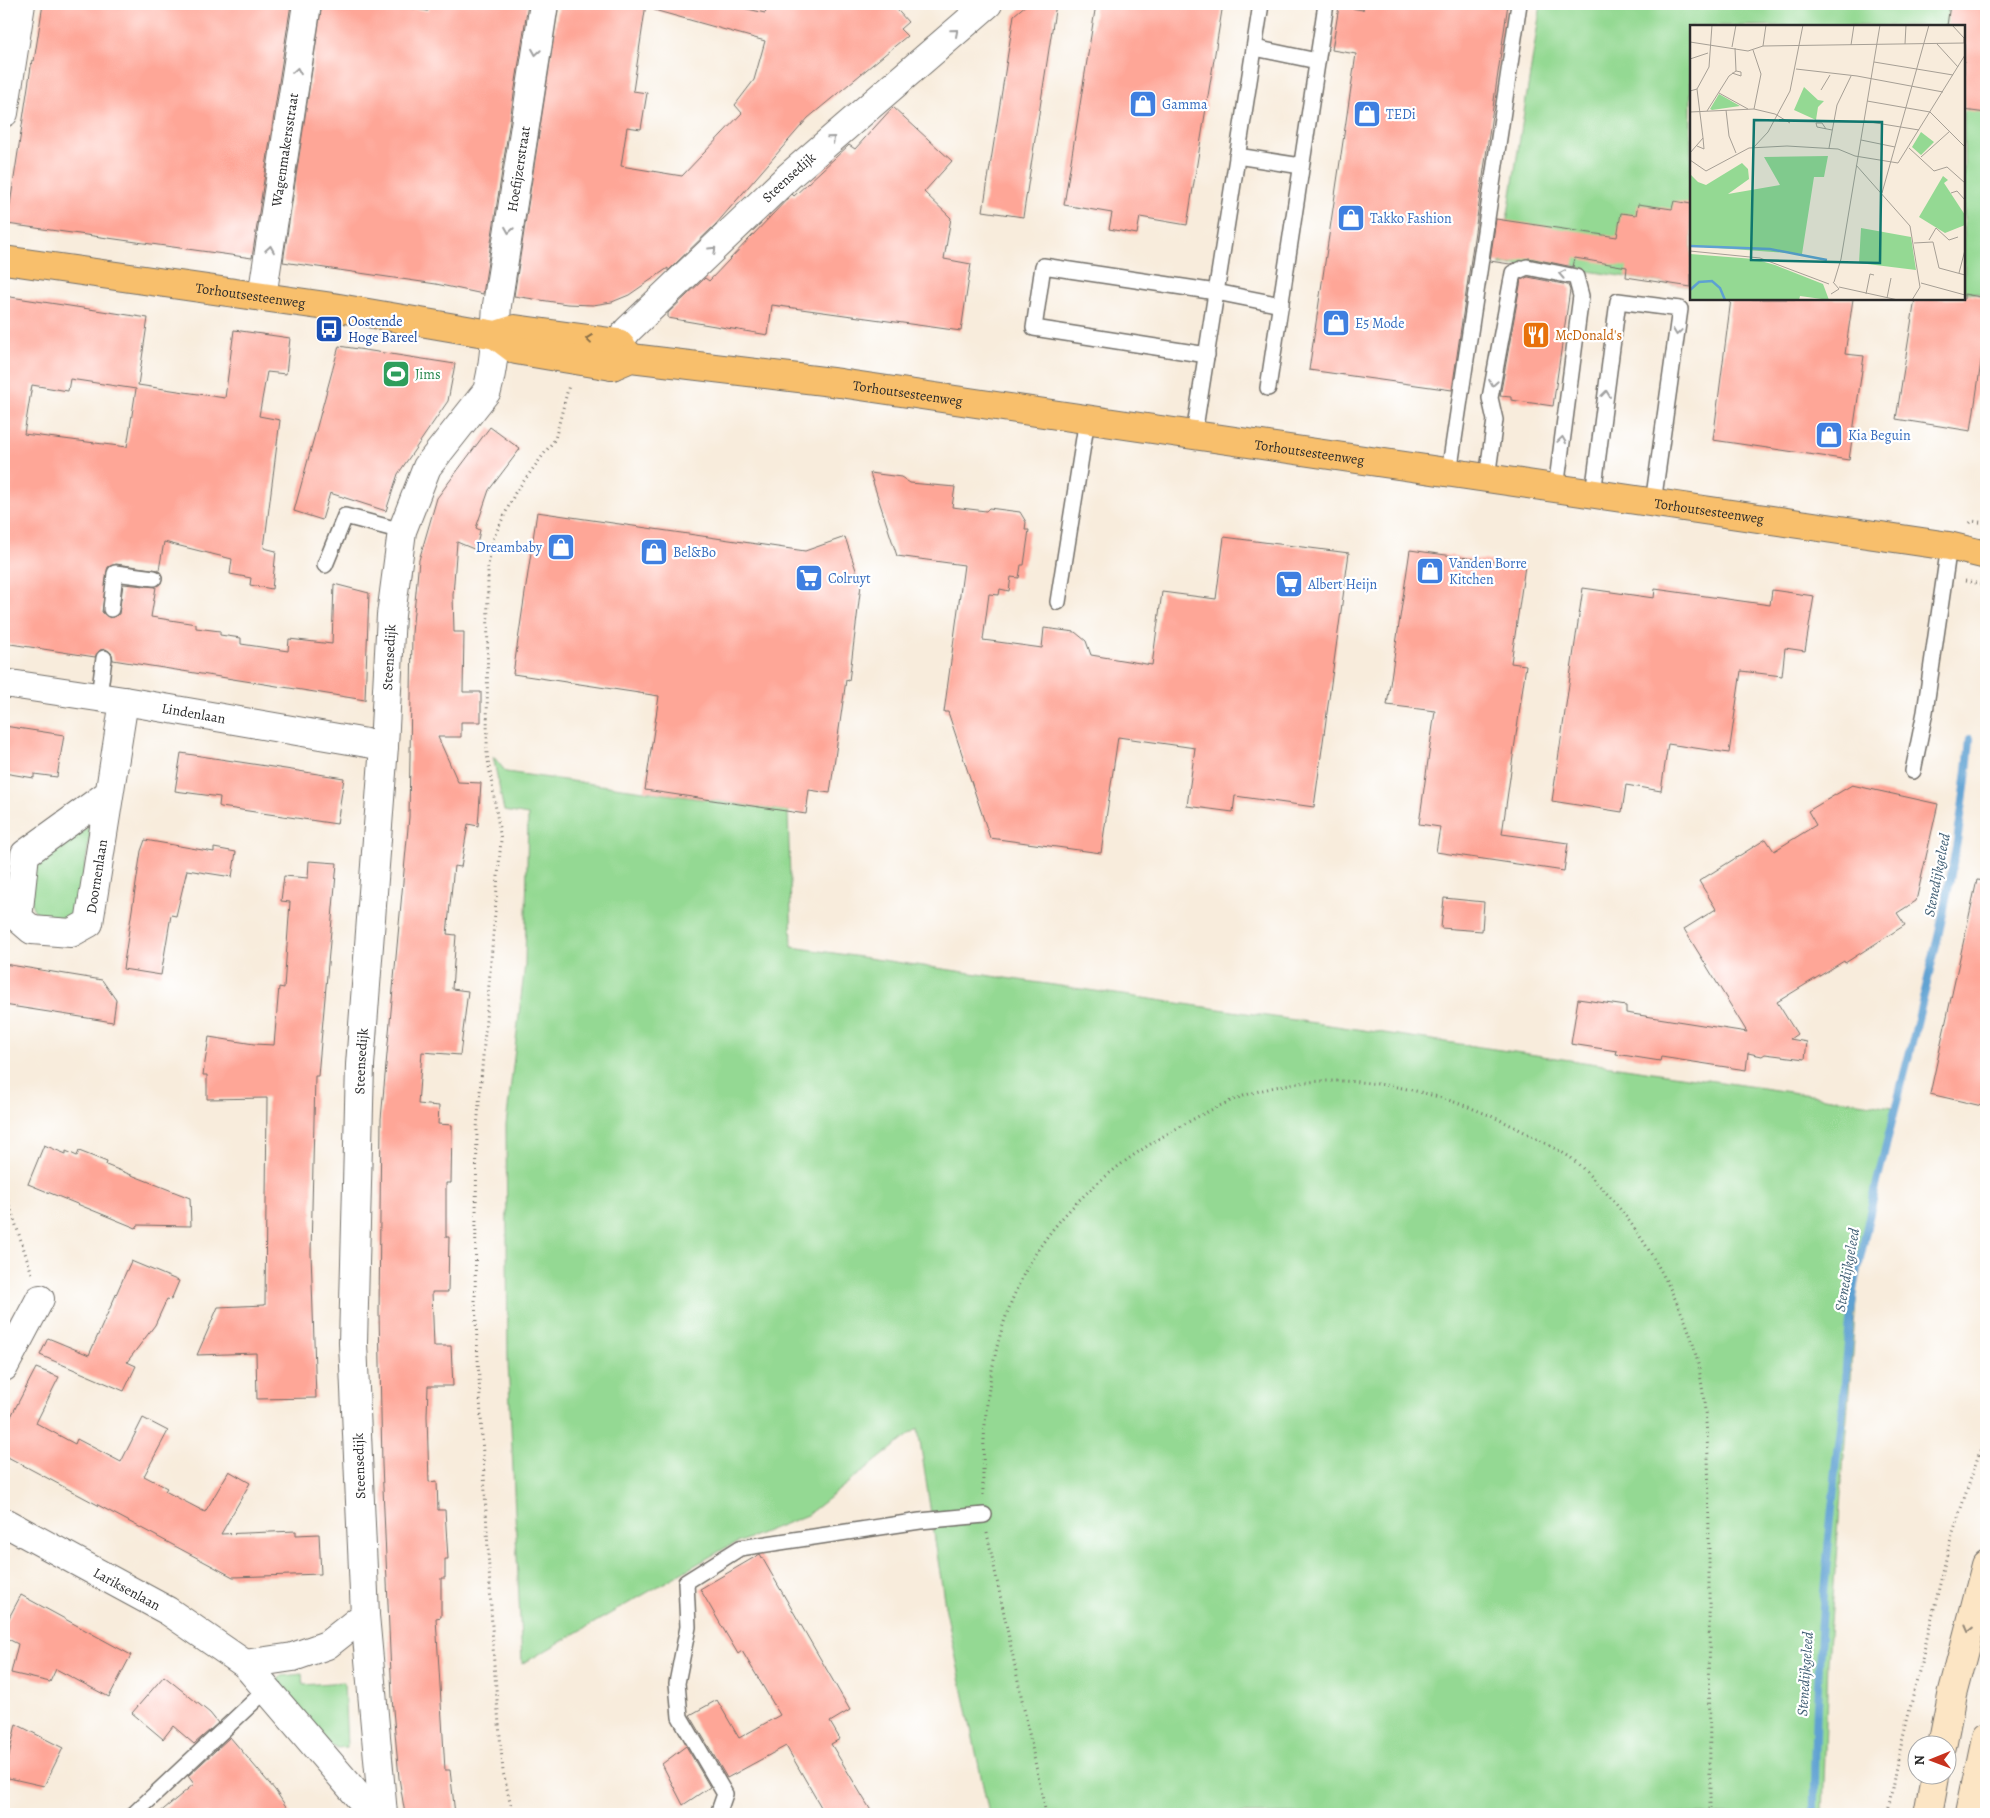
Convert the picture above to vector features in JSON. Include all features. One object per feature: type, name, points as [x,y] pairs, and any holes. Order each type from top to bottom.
[{"type":"main road","name":"Torhoutsesteenweg","points":[[4,260],[262,297],[496,335],[516,350],[620,355],[752,371],[1194,434],[1949,546],[1986,555]]},
{"type":"main road","points":[[1944,1736],[1954,1686],[1986,1565]]},
{"type":"main road","points":[[1970,1814],[1986,1737]]},
{"type":"main road","points":[[1928,1814],[1933,1786]]},
{"type":"street","points":[[4,113],[21,4]]},
{"type":"street","name":"Wagenmakersstraat","points":[[262,297],[307,4]]},
{"type":"street","name":"Hoefijzerstraat","points":[[496,335],[497,305],[544,4]]},
{"type":"street","name":"Steensedijk","points":[[620,355],[628,330],[790,176],[988,4]]},
{"type":"street","name":"Steensedijk","points":[[382,1812],[365,1614],[353,1343],[360,1065],[384,746],[390,615],[402,532],[426,467],[487,391],[496,335]]},
{"type":"street","name":"Lindenlaan","points":[[4,683],[111,699],[384,746]]},
{"type":"street","name":"Doornenlaan","points":[[108,794],[25,854],[11,923],[32,930],[71,933],[89,922],[108,794],[111,699]]},
{"type":"street","points":[[4,1367],[40,1299]]},
{"type":"street","name":"Lariksenlaan","points":[[4,1522],[168,1611],[245,1664],[364,1803],[382,1812]]},
{"type":"street","points":[[245,1664],[293,1657],[327,1645],[365,1614]]},
{"type":"lane","points":[[1194,434],[1261,4]]},
{"type":"lane","points":[[1268,388],[1326,4]]},
{"type":"lane","points":[[1449,473],[1519,4]]},
{"type":"lane","points":[[1254,48],[1317,61]]},
{"type":"lane","points":[[1237,156],[1301,166]]},
{"type":"lane","points":[[1207,355],[1034,328],[1043,266],[1216,292],[1281,304]]},
{"type":"lane","points":[[1487,478],[1495,420],[1490,398],[1512,273],[1527,267],[1576,277],[1581,296],[1556,489]]},
{"type":"lane","points":[[1593,494],[1618,301],[1680,309],[1653,503]]},
{"type":"lane","points":[[1058,602],[1087,419]]},
{"type":"lane","points":[[325,566],[345,516],[402,532]]},
{"type":"lane","points":[[1913,771],[1925,712],[1949,546]]},
{"type":"lane","points":[[111,609],[115,573],[154,578]]},
{"type":"lane","points":[[104,658],[111,699]]},
{"type":"lane","points":[[718,1814],[724,1794],[680,1717],[678,1683],[688,1627],[686,1582],[740,1548],[920,1521],[984,1515]]},
{"type":"lane","points":[[134,1814],[268,1689]]},
{"type":"path","points":[[513,1814],[504,1772],[494,1664],[475,1302],[478,1128],[501,840],[486,754],[488,566],[493,539],[515,493],[555,439],[569,384]]},
{"type":"path","points":[[1046,1814],[984,1515],[982,1444],[987,1391],[1005,1318],[1032,1260],[1060,1220],[1104,1177],[1151,1143],[1204,1113],[1266,1089],[1326,1080],[1389,1086],[1448,1099],[1513,1125],[1572,1159],[1619,1205],[1654,1256],[1685,1320],[1702,1384],[1708,1461],[1710,1814]]},
{"type":"path","points":[[4,1198],[8,1201],[40,1299]]},
{"type":"path","points":[[1888,1814],[1895,1771],[1951,1538],[1986,1433]]},
{"type":"green space","points":[[1541,4],[1986,4],[1986,295],[1965,292],[1965,25],[1690,25],[1690,287],[1588,271],[1573,265],[1500,265]]},
{"type":"green space","points":[[493,756],[506,772],[788,811],[792,947],[1893,1107],[1860,1251],[1828,1661],[1823,1814],[989,1814],[945,1606],[918,1428],[807,1515],[727,1547],[522,1664],[508,1362],[506,1125],[525,964],[528,815],[504,811]]},
{"type":"green space","points":[[89,826],[91,829],[79,904],[75,911],[69,916],[60,918],[48,917],[35,911],[32,906],[31,894],[32,879],[38,862]]},
{"type":"green space","points":[[302,1674],[303,1685],[344,1682],[347,1747],[337,1748],[331,1746],[277,1681],[281,1676]]},
{"type":"building","points":[[43,4],[291,4],[252,258],[7,224],[32,60],[34,61]]},
{"type":"building","points":[[322,4],[385,4],[428,11],[429,4],[528,4],[483,294],[436,284],[283,262]]},
{"type":"building","points":[[559,4],[646,4],[633,91],[647,93],[641,129],[627,127],[621,166],[682,176],[742,113],[735,105],[754,80],[765,41],[654,10],[655,4],[726,4],[765,13],[768,4],[892,4],[908,22],[900,29],[907,36],[808,118],[716,224],[668,271],[668,268],[629,295],[612,302],[593,305],[567,304],[514,296]]},
{"type":"building","points":[[1027,4],[1056,4],[1023,217],[983,211],[1014,15]]},
{"type":"building","name":"Gamma","points":[[1096,4],[1223,4],[1187,225],[1140,217],[1137,234],[1109,229],[1112,213],[1064,205]]},
{"type":"building","points":[[1364,4],[1508,4],[1452,390],[1309,370],[1356,54],[1332,50],[1339,6],[1363,10]]},
{"type":"building","points":[[1950,4],[1986,4],[1986,113],[1965,110],[1965,25],[1947,25]]},
{"type":"building","points":[[893,107],[952,161],[924,192],[951,218],[944,259],[971,264],[961,331],[772,305],[768,335],[668,318],[668,313],[705,278],[709,281],[792,194],[794,196],[849,145],[855,149]]},
{"type":"building","points":[[1674,201],[1690,204],[1690,287],[1626,277],[1627,267],[1575,258],[1573,267],[1529,258],[1510,264],[1490,261],[1496,219],[1617,237],[1621,213],[1636,215],[1638,204],[1672,209]]},
{"type":"building","name":"McDonald's","points":[[1528,277],[1568,285],[1570,290],[1553,406],[1511,400],[1511,397],[1500,396],[1521,280]]},
{"type":"building","points":[[1965,294],[1986,298],[1986,328],[1971,431],[1896,419],[1915,300],[1965,300]]},
{"type":"building","points":[[4,296],[148,318],[138,385],[225,398],[234,330],[290,338],[286,374],[267,372],[259,416],[280,420],[264,548],[276,551],[272,589],[250,585],[251,578],[230,574],[232,559],[164,542],[159,570],[116,564],[108,567],[102,612],[110,618],[119,614],[123,584],[156,587],[151,617],[196,624],[196,628],[220,631],[220,635],[241,638],[241,644],[288,651],[289,639],[332,644],[334,584],[369,593],[365,700],[113,660],[112,654],[106,649],[100,650],[95,657],[4,643]],"holes":[[[70,379],[136,389],[127,447],[24,434],[32,385],[68,391]]]},
{"type":"building","points":[[1731,300],[1853,300],[1845,354],[1864,356],[1849,460],[1713,440]]},
{"type":"building","points":[[339,346],[455,364],[448,401],[398,474],[386,511],[330,493],[322,520],[294,511]]},
{"type":"building","points":[[490,427],[520,449],[489,490],[476,528],[480,530],[476,550],[457,542],[453,595],[454,632],[464,632],[463,692],[481,692],[481,722],[461,722],[461,737],[438,737],[458,782],[481,783],[478,826],[468,824],[461,867],[454,866],[447,934],[456,935],[452,989],[468,991],[460,1055],[422,1052],[418,1104],[439,1106],[438,1124],[452,1125],[451,1183],[446,1183],[446,1237],[449,1237],[448,1292],[432,1292],[434,1346],[451,1346],[453,1386],[428,1386],[427,1416],[429,1482],[437,1481],[438,1510],[445,1510],[448,1559],[445,1559],[445,1578],[441,1578],[441,1617],[436,1618],[445,1770],[450,1770],[455,1814],[405,1814],[399,1778],[392,1698],[382,1464],[379,1313],[381,1119],[409,817],[412,633],[419,560],[437,498]]},
{"type":"building","points":[[870,473],[901,477],[910,483],[955,487],[952,507],[986,511],[989,508],[1020,512],[1026,522],[1025,530],[1029,530],[1024,565],[1021,565],[1019,578],[1011,577],[1009,591],[1000,589],[999,595],[989,594],[983,640],[1042,648],[1044,628],[1075,632],[1086,641],[1091,655],[1152,665],[1162,592],[1216,599],[1224,537],[1349,553],[1314,807],[1235,796],[1233,812],[1187,806],[1195,748],[1118,737],[1101,853],[990,838],[948,712],[944,712],[964,565],[897,556]]},
{"type":"building","points":[[537,512],[805,551],[845,537],[861,585],[849,681],[846,680],[830,793],[809,790],[806,814],[645,790],[659,696],[513,674]]},
{"type":"building","points":[[1410,550],[1525,566],[1511,663],[1526,665],[1502,834],[1568,843],[1564,871],[1436,852],[1440,827],[1419,824],[1435,711],[1387,705]]},
{"type":"building","points":[[1583,588],[1654,598],[1655,589],[1770,605],[1772,590],[1814,596],[1805,651],[1785,648],[1782,676],[1741,671],[1729,753],[1668,744],[1661,791],[1626,785],[1622,812],[1552,801]]},
{"type":"building","points":[[4,726],[64,735],[57,777],[34,774],[34,778],[4,773]]},
{"type":"building","points":[[181,753],[344,778],[337,824],[221,807],[219,806],[220,797],[175,791]]},
{"type":"building","points":[[1852,785],[1938,804],[1916,901],[1897,913],[1905,925],[1845,963],[1844,961],[1777,1002],[1797,1034],[1790,1039],[1807,1042],[1805,1059],[1765,1054],[1762,1056],[1748,1053],[1746,1070],[1661,1057],[1660,1061],[1616,1054],[1617,1051],[1571,1044],[1578,999],[1626,1006],[1626,1013],[1747,1032],[1684,929],[1716,909],[1699,881],[1766,839],[1774,851],[1816,825],[1808,811]]},
{"type":"building","points":[[145,840],[214,852],[214,848],[236,852],[232,877],[187,870],[176,916],[171,915],[161,975],[123,969],[141,851]]},
{"type":"building","points":[[309,861],[337,863],[318,1076],[315,1076],[311,1253],[316,1398],[257,1399],[256,1353],[197,1355],[218,1307],[265,1305],[267,1098],[207,1099],[207,1075],[203,1075],[209,1037],[274,1045],[279,987],[284,988],[290,902],[281,901],[284,876],[308,878]]},
{"type":"building","points":[[1977,880],[1986,881],[1986,1107],[1930,1094]]},
{"type":"building","points":[[1444,898],[1484,902],[1482,931],[1441,928]]},
{"type":"building","points":[[4,964],[102,980],[116,1000],[113,1022],[4,1005]]},
{"type":"building","points":[[44,1145],[66,1154],[66,1151],[77,1156],[79,1151],[107,1162],[106,1165],[190,1198],[191,1226],[138,1225],[136,1228],[28,1184]]},
{"type":"building","points":[[131,1261],[179,1281],[171,1300],[167,1299],[155,1325],[127,1362],[136,1366],[124,1391],[40,1355],[48,1338],[89,1355]]},
{"type":"building","points":[[36,1368],[59,1377],[36,1423],[75,1444],[77,1439],[121,1462],[143,1418],[168,1431],[144,1476],[167,1488],[165,1491],[205,1512],[229,1471],[250,1483],[221,1534],[296,1531],[296,1535],[319,1534],[321,1574],[233,1577],[4,1455],[4,1430]]},
{"type":"building","points":[[760,1554],[850,1710],[830,1722],[840,1739],[831,1744],[873,1814],[825,1814],[786,1746],[727,1778],[690,1715],[717,1700],[739,1738],[780,1715],[742,1651],[738,1654],[700,1589]]},
{"type":"building","points":[[21,1595],[131,1655],[109,1697],[56,1669],[50,1682],[11,1673],[18,1644],[4,1637],[4,1627]]},
{"type":"building","points":[[164,1676],[210,1713],[218,1723],[194,1744],[173,1726],[163,1739],[132,1713]]},
{"type":"building","points":[[16,1724],[63,1748],[44,1786],[4,1777]]},
{"type":"building","points":[[230,1737],[275,1790],[291,1814],[158,1814],[194,1784],[188,1776]]},
{"type":"building","points":[[686,1746],[710,1787],[683,1805],[662,1764]]},
{"type":"waterway","name":"Stenedijkgeleed","points":[[1815,1814],[1815,1766],[1822,1620],[1852,1302],[1869,1217],[1936,945],[1962,808],[1970,739]]},
{"type":"place","name":"Gamma","points":[[1143,104]]},
{"type":"place","name":"TEDi","points":[[1367,114]]},
{"type":"place","name":"Takko Fashion","points":[[1351,218]]},
{"type":"place","name":"E5 Mode","points":[[1336,323]]},
{"type":"place","name":"Oostende Hoge Bareel","points":[[329,329]]},
{"type":"place","name":"McDonald's","points":[[1536,335]]},
{"type":"place","name":"Jims","points":[[396,374]]},
{"type":"place","name":"Kia Beguin","points":[[1829,435]]},
{"type":"place","name":"Dreambaby","points":[[561,547]]},
{"type":"place","name":"Bel&Bo","points":[[654,552]]},
{"type":"place","name":"Vanden Borre Kitchen","points":[[1430,571]]},
{"type":"place","name":"Colruyt","points":[[809,578]]},
{"type":"place","name":"Albert Heijn","points":[[1289,584]]}]
